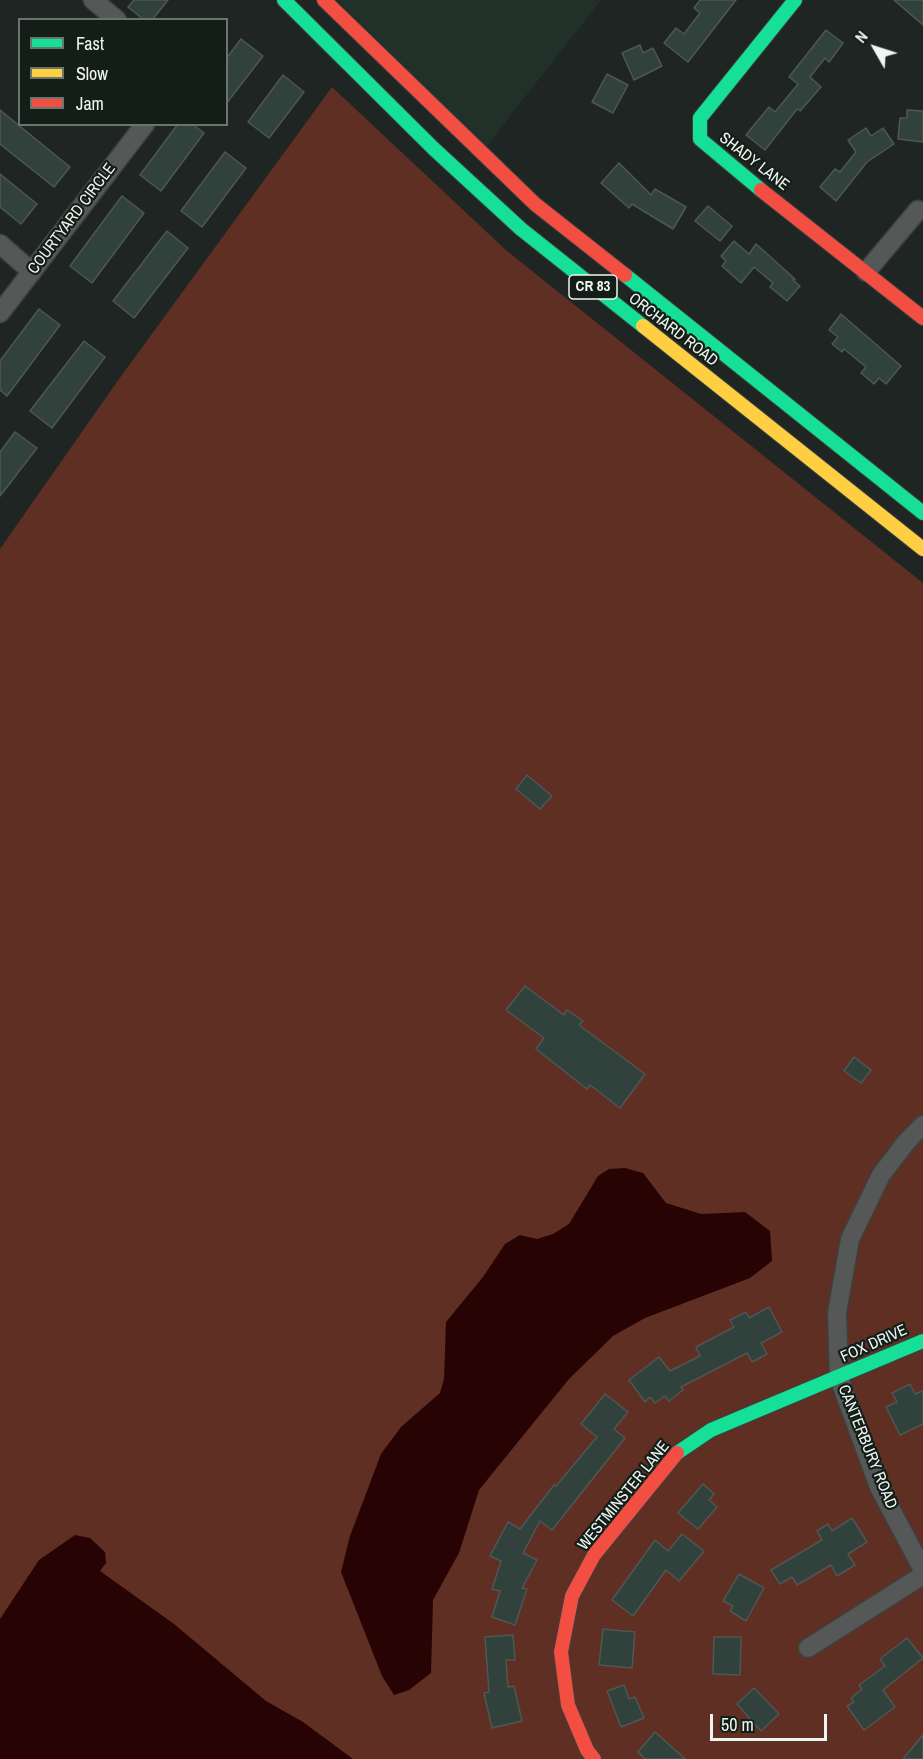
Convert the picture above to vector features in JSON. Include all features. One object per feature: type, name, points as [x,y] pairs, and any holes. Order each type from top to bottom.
[{"type":"main road","name":"ORCHARD ROAD","points":[[284,0],[434,149],[521,229],[923,549]]},
{"type":"main road","name":"ORCHARD ROAD","points":[[324,0],[535,204],[923,513]]},
{"type":"main road","name":"SHADY LANE","points":[[795,0],[700,117],[698,130],[707,147],[923,318]]},
{"type":"main road","name":"FOX DRIVE","points":[[839,1378],[923,1341]]},
{"type":"main road","name":"WESTMINSTER LANE","points":[[594,1759],[587,1750],[568,1706],[561,1652],[572,1596],[594,1555],[675,1455],[711,1430],[839,1378]]},
{"type":"street","points":[[93,0],[115,18]]},
{"type":"street","name":"COURTYARD CIRCLE","points":[[0,313],[143,126]]},
{"type":"street","points":[[866,272],[918,210]]},
{"type":"street","points":[[0,244],[32,272]]},
{"type":"street","name":"CANTERBURY ROAD","points":[[923,1125],[907,1141],[882,1175],[850,1239],[837,1313],[839,1378],[879,1486],[923,1570]]},
{"type":"street","points":[[808,1648],[923,1575]]},
{"type":"shaded area","points":[[337,0],[601,0],[486,147]]},
{"type":"shaded area","points":[[332,87],[507,251],[923,583],[923,1759],[0,1759],[0,549],[119,379]]},
{"type":"shaded area","points":[[625,1168],[643,1173],[666,1203],[701,1214],[745,1212],[770,1231],[772,1261],[750,1278],[645,1318],[613,1336],[569,1379],[479,1490],[459,1553],[433,1600],[431,1673],[409,1690],[394,1695],[382,1676],[341,1572],[350,1536],[381,1454],[401,1427],[440,1393],[444,1379],[446,1322],[483,1277],[505,1244],[520,1235],[537,1239],[553,1234],[569,1224],[598,1176],[609,1169]]},
{"type":"shaded area","points":[[75,1535],[90,1538],[105,1552],[106,1563],[100,1571],[174,1624],[266,1701],[303,1722],[353,1759],[0,1759],[0,1619],[39,1560]]},
{"type":"building","points":[[134,0],[168,0],[154,18],[142,18],[128,7]]},
{"type":"building","points":[[700,0],[736,0],[688,62],[664,43],[676,28],[684,34],[700,13],[694,8]]},
{"type":"building","points":[[894,0],[923,0],[923,25]]},
{"type":"building","points":[[826,30],[843,43],[829,62],[825,58],[810,77],[821,87],[800,111],[797,109],[765,150],[746,135],[769,107],[775,112],[798,84],[789,77]]},
{"type":"building","points":[[241,39],[263,56],[228,101],[228,56]]},
{"type":"building","points":[[640,45],[643,53],[653,48],[662,66],[634,80],[622,53]]},
{"type":"building","points":[[607,74],[628,85],[613,113],[592,102]]},
{"type":"building","points":[[283,75],[304,92],[269,138],[248,122]]},
{"type":"building","points":[[0,110],[70,167],[54,187],[0,144]]},
{"type":"building","points":[[907,110],[923,111],[923,142],[898,139],[900,118],[907,118]]},
{"type":"building","points":[[177,126],[195,126],[204,133],[161,191],[140,175]]},
{"type":"building","points":[[866,128],[871,136],[883,128],[894,144],[867,162],[836,201],[820,187],[835,169],[840,172],[856,152],[848,140]]},
{"type":"building","points":[[225,152],[246,168],[202,227],[181,211]]},
{"type":"building","points":[[619,163],[651,195],[655,189],[686,207],[673,229],[632,204],[629,208],[601,183]]},
{"type":"building","points":[[0,174],[37,204],[21,224],[0,207]]},
{"type":"building","points":[[122,196],[144,213],[92,283],[70,266]]},
{"type":"building","points":[[708,206],[732,226],[720,241],[695,221]]},
{"type":"building","points":[[167,231],[188,248],[134,318],[113,301]]},
{"type":"building","points":[[734,241],[749,254],[756,244],[795,279],[793,280],[800,286],[787,301],[770,287],[773,283],[754,267],[741,283],[722,266],[726,261],[721,256]]},
{"type":"building","points":[[39,309],[60,325],[7,396],[0,390],[0,361]]},
{"type":"building","points":[[841,314],[901,366],[886,384],[879,378],[874,384],[861,373],[866,367],[844,349],[842,352],[832,344],[838,337],[829,330]]},
{"type":"building","points":[[84,341],[105,357],[52,428],[30,411]]},
{"type":"building","points":[[15,432],[37,448],[0,496],[0,452]]},
{"type":"building","points":[[527,775],[552,796],[540,809],[516,789]]},
{"type":"building","points":[[525,986],[564,1015],[567,1010],[583,1021],[579,1025],[645,1074],[620,1108],[590,1085],[587,1089],[536,1049],[544,1038],[506,1010]]},
{"type":"building","points":[[854,1057],[871,1070],[861,1083],[844,1071]]},
{"type":"building","points":[[769,1307],[782,1332],[761,1343],[767,1354],[752,1362],[747,1353],[681,1387],[683,1390],[669,1401],[665,1396],[655,1403],[650,1397],[645,1402],[629,1380],[659,1357],[670,1371],[700,1356],[696,1347],[734,1327],[730,1320],[746,1312],[749,1318]]},
{"type":"building","points":[[910,1384],[915,1394],[923,1391],[923,1424],[900,1435],[886,1407],[897,1402],[892,1393]]},
{"type":"building","points":[[605,1394],[628,1412],[614,1429],[625,1438],[552,1530],[540,1521],[523,1553],[537,1560],[522,1588],[527,1589],[515,1625],[492,1617],[500,1591],[492,1589],[501,1561],[490,1556],[508,1522],[520,1529],[554,1485],[556,1486],[597,1437],[581,1424]]},
{"type":"building","points":[[703,1484],[714,1494],[709,1500],[717,1507],[698,1529],[678,1513]]},
{"type":"building","points":[[852,1518],[867,1542],[848,1554],[855,1565],[837,1576],[831,1565],[797,1585],[792,1577],[780,1584],[771,1570],[822,1540],[817,1531],[828,1524],[832,1531]]},
{"type":"building","points":[[682,1534],[704,1551],[679,1581],[666,1570],[633,1616],[612,1600],[655,1540],[668,1551]]},
{"type":"building","points":[[739,1574],[764,1588],[746,1621],[730,1611],[733,1606],[723,1601]]},
{"type":"building","points":[[603,1629],[635,1632],[632,1668],[599,1665]]},
{"type":"building","points":[[513,1635],[515,1660],[506,1660],[508,1687],[514,1686],[522,1721],[492,1728],[484,1693],[489,1692],[485,1637]]},
{"type":"building","points":[[714,1637],[741,1637],[740,1675],[713,1674]]},
{"type":"building","points":[[907,1638],[923,1658],[883,1690],[895,1707],[864,1730],[847,1706],[854,1702],[851,1698],[862,1689],[859,1685],[885,1666],[880,1659]]},
{"type":"building","points":[[624,1685],[629,1699],[635,1697],[644,1718],[621,1727],[607,1691]]},
{"type":"building","points":[[754,1688],[779,1714],[761,1731],[737,1704]]},
{"type":"building","points":[[655,1732],[685,1759],[645,1759],[638,1752]]},
{"type":"building","points":[[923,1735],[923,1759],[903,1759]]},
{"type":"traffic: fast","points":[[284,0],[434,149],[521,229],[643,326]]},
{"type":"traffic: fast","points":[[761,190],[700,139],[700,118],[795,0]]},
{"type":"traffic: fast","points":[[625,275],[923,513]]},
{"type":"traffic: fast","points":[[677,1453],[711,1430],[923,1341]]},
{"type":"traffic: slow","points":[[643,326],[923,549]]},
{"type":"traffic: jam","points":[[324,0],[535,204],[625,275]]},
{"type":"traffic: jam","points":[[761,190],[923,318]]},
{"type":"traffic: jam","points":[[594,1759],[587,1750],[568,1705],[561,1652],[572,1596],[594,1555],[677,1453]]}]
